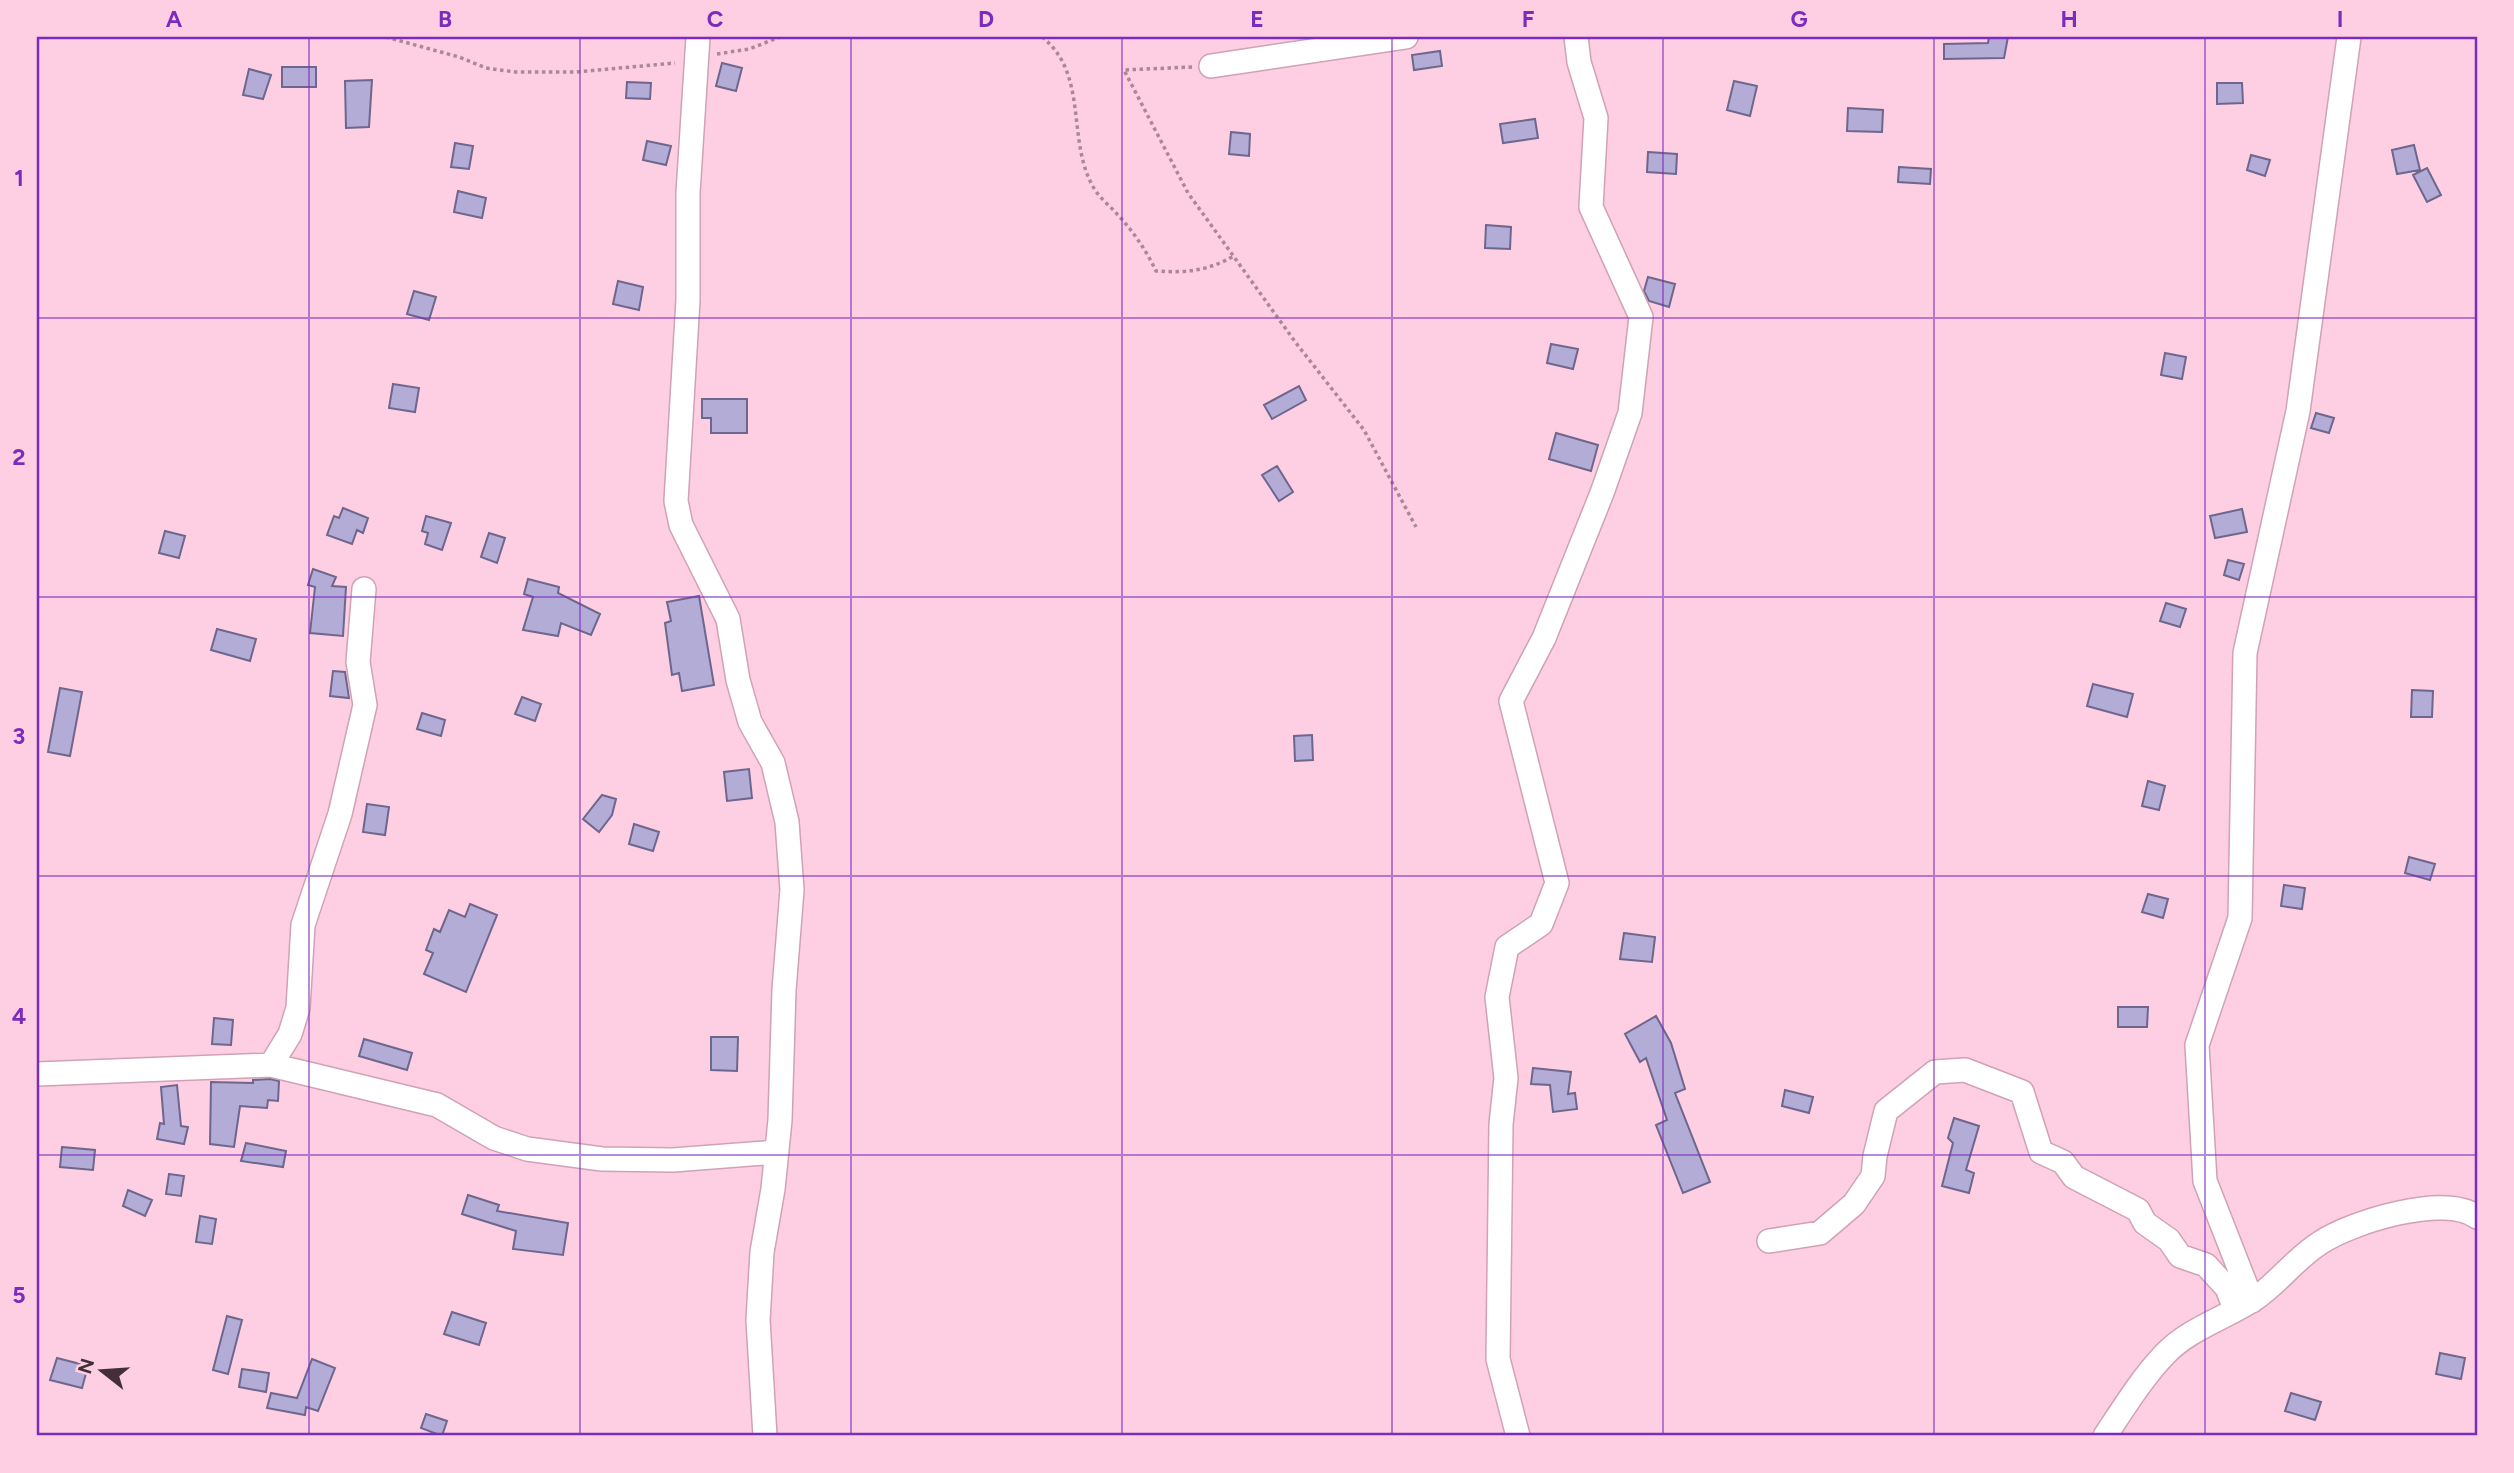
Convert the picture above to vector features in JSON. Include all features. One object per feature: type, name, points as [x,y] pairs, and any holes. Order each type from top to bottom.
[{"type":"street","points":[[698,37],[688,193],[688,300],[676,501],[681,525],[727,619],[738,680],[750,722],[773,763],[787,822],[792,890],[784,990],[784,1060],[777,1152],[762,1252],[758,1320],[765,1436]]},
{"type":"street","points":[[1211,66],[1406,37]]},
{"type":"street","points":[[1518,1436],[1498,1359],[1502,1124],[1506,1078],[1497,997],[1507,947],[1542,924],[1558,883],[1511,701],[1544,638],[1602,493],[1630,413],[1641,317],[1591,207],[1596,118],[1579,62],[1576,37]]},
{"type":"street","points":[[2244,1305],[2205,1181],[2197,1045],[2240,918],[2245,653],[2298,411],[2348,37]]},
{"type":"street","points":[[271,1065],[290,1034],[298,1008],[303,925],[340,814],[365,705],[358,662],[364,589]]},
{"type":"street","points":[[37,1074],[271,1065],[437,1105],[494,1138],[527,1149],[602,1160],[673,1160],[777,1152]]},
{"type":"street","points":[[1769,1241],[1816,1234],[1828,1227],[1854,1204],[1871,1181],[1886,1111],[1935,1072],[1965,1070],[2020,1090],[2024,1095],[2041,1152],[2063,1162],[2074,1177],[2135,1208],[2145,1223],[2169,1240],[2184,1259],[2211,1271],[2244,1305]]},
{"type":"street","points":[[2105,1436],[2164,1355],[2191,1334],[2244,1305],[2279,1281],[2307,1252],[2340,1232],[2410,1211],[2437,1207],[2457,1208],[2477,1217]]},
{"type":"path","points":[[386,37],[459,57],[486,68],[515,72],[576,72],[695,61],[702,57],[749,49],[780,37]]},
{"type":"path","points":[[1042,37],[1054,46],[1068,69],[1080,143],[1095,190],[1133,233],[1156,271],[1186,273],[1212,269],[1234,256]]},
{"type":"path","points":[[1211,66],[1124,71],[1188,193],[1364,430],[1416,527]]},
{"type":"building","points":[[1989,37],[2008,37],[2004,58],[1944,59],[1944,44],[1988,43]]},
{"type":"building","points":[[1440,51],[1442,66],[1414,70],[1412,55]]},
{"type":"building","points":[[722,63],[742,68],[736,91],[716,86]]},
{"type":"building","points":[[282,67],[316,67],[316,87],[282,87]]},
{"type":"building","points":[[249,69],[271,75],[263,99],[243,95]]},
{"type":"building","points":[[372,80],[369,127],[346,128],[345,81]]},
{"type":"building","points":[[1734,81],[1757,86],[1750,116],[1727,110]]},
{"type":"building","points":[[627,82],[651,83],[650,99],[626,98]]},
{"type":"building","points":[[2217,83],[2242,83],[2243,103],[2217,104]]},
{"type":"building","points":[[1848,108],[1883,110],[1882,132],[1847,131]]},
{"type":"building","points":[[1535,119],[1538,138],[1503,143],[1500,124]]},
{"type":"building","points":[[1231,132],[1250,134],[1249,156],[1229,154]]},
{"type":"building","points":[[647,141],[671,146],[666,165],[643,160]]},
{"type":"building","points":[[455,143],[473,146],[469,169],[451,167]]},
{"type":"building","points":[[2414,145],[2420,170],[2397,174],[2392,150]]},
{"type":"building","points":[[1648,152],[1677,154],[1676,174],[1647,172]]},
{"type":"building","points":[[2251,155],[2270,160],[2265,176],[2247,170]]},
{"type":"building","points":[[1899,167],[1931,169],[1930,184],[1898,182]]},
{"type":"building","points":[[2427,168],[2441,195],[2427,202],[2413,175]]},
{"type":"building","points":[[458,191],[486,198],[482,218],[454,212]]},
{"type":"building","points":[[1486,225],[1511,227],[1510,249],[1485,248]]},
{"type":"building","points":[[1648,277],[1675,284],[1669,307],[1649,301],[1644,291]]},
{"type":"building","points":[[618,281],[643,287],[639,310],[613,304]]},
{"type":"building","points":[[414,291],[436,297],[429,320],[407,314]]},
{"type":"building","points":[[1551,344],[1578,349],[1573,369],[1547,363]]},
{"type":"building","points":[[2165,353],[2186,357],[2182,379],[2161,375]]},
{"type":"building","points":[[393,384],[419,388],[415,412],[389,408]]},
{"type":"building","points":[[1299,386],[1306,400],[1272,419],[1264,405]]},
{"type":"building","points":[[702,399],[747,399],[747,433],[711,433],[711,418],[702,418]]},
{"type":"building","points":[[2316,413],[2334,418],[2329,433],[2311,428]]},
{"type":"building","points":[[1556,433],[1598,445],[1591,471],[1549,459]]},
{"type":"building","points":[[1277,466],[1293,492],[1279,501],[1262,475]]},
{"type":"building","points":[[343,508],[368,518],[363,533],[357,530],[352,544],[327,535],[334,516],[339,518]]},
{"type":"building","points":[[2242,509],[2247,532],[2215,538],[2210,516]]},
{"type":"building","points":[[426,516],[451,523],[442,550],[425,544],[428,533],[422,531]]},
{"type":"building","points":[[165,531],[185,536],[179,558],[159,553]]},
{"type":"building","points":[[489,533],[505,538],[497,563],[481,557]]},
{"type":"building","points":[[2228,560],[2244,564],[2239,580],[2224,575]]},
{"type":"building","points":[[313,569],[336,577],[332,586],[346,587],[343,636],[310,633],[315,587],[308,585]]},
{"type":"building","points":[[528,579],[559,587],[558,593],[600,614],[591,635],[561,623],[558,636],[523,630],[533,597],[524,594]]},
{"type":"building","points":[[699,596],[714,685],[682,691],[679,673],[672,675],[665,623],[671,621],[667,602]]},
{"type":"building","points":[[2166,603],[2186,609],[2180,627],[2160,621]]},
{"type":"building","points":[[217,629],[256,639],[250,661],[211,650]]},
{"type":"building","points":[[333,671],[345,672],[349,698],[330,696]]},
{"type":"building","points":[[2093,684],[2133,694],[2127,717],[2087,706]]},
{"type":"building","points":[[60,688],[82,692],[70,756],[48,752]]},
{"type":"building","points":[[2412,690],[2433,691],[2432,717],[2411,717]]},
{"type":"building","points":[[522,697],[541,704],[535,721],[515,714]]},
{"type":"building","points":[[422,713],[445,720],[441,736],[417,729]]},
{"type":"building","points":[[1312,735],[1313,760],[1295,761],[1294,736]]},
{"type":"building","points":[[749,769],[752,798],[727,801],[724,772]]},
{"type":"building","points":[[2148,781],[2165,786],[2159,810],[2142,806]]},
{"type":"building","points":[[602,795],[616,799],[612,815],[599,832],[583,819]]},
{"type":"building","points":[[367,804],[389,807],[385,835],[363,832]]},
{"type":"building","points":[[634,824],[659,832],[653,851],[629,844]]},
{"type":"building","points":[[2409,857],[2435,864],[2430,880],[2405,873]]},
{"type":"building","points":[[2284,885],[2305,888],[2302,909],[2281,906]]},
{"type":"building","points":[[2148,894],[2168,899],[2163,918],[2142,912]]},
{"type":"building","points":[[470,904],[497,915],[466,992],[424,974],[433,953],[426,950],[434,929],[440,932],[449,910],[465,917]]},
{"type":"building","points":[[1624,933],[1655,937],[1652,962],[1620,959]]},
{"type":"building","points":[[2118,1007],[2148,1007],[2147,1027],[2118,1027]]},
{"type":"building","points":[[1656,1016],[1671,1043],[1685,1089],[1675,1093],[1710,1182],[1683,1193],[1656,1125],[1667,1120],[1646,1058],[1640,1062],[1625,1034]]},
{"type":"building","points":[[214,1018],[233,1020],[231,1045],[212,1044]]},
{"type":"building","points":[[711,1037],[738,1037],[737,1071],[711,1070]]},
{"type":"building","points":[[364,1039],[412,1053],[407,1070],[359,1056]]},
{"type":"building","points":[[1533,1068],[1571,1072],[1568,1094],[1575,1093],[1577,1109],[1553,1112],[1550,1085],[1531,1084]]},
{"type":"building","points":[[253,1080],[279,1081],[278,1101],[268,1100],[267,1108],[240,1106],[234,1147],[210,1144],[211,1082],[253,1083]]},
{"type":"building","points":[[177,1085],[181,1126],[188,1127],[184,1144],[157,1139],[160,1123],[164,1124],[161,1087]]},
{"type":"building","points":[[1785,1090],[1813,1097],[1809,1113],[1782,1106]]},
{"type":"building","points":[[1954,1118],[1979,1126],[1966,1170],[1974,1173],[1969,1193],[1942,1186],[1953,1143],[1948,1138]]},
{"type":"building","points":[[246,1143],[286,1151],[283,1167],[241,1161]]},
{"type":"building","points":[[62,1147],[95,1150],[93,1170],[60,1167]]},
{"type":"building","points":[[169,1174],[184,1176],[181,1196],[166,1194]]},
{"type":"building","points":[[128,1190],[152,1200],[145,1216],[123,1206]]},
{"type":"building","points":[[468,1195],[499,1205],[497,1211],[568,1223],[563,1255],[513,1249],[516,1231],[462,1214]]},
{"type":"building","points":[[200,1216],[216,1219],[212,1244],[196,1242]]},
{"type":"building","points":[[452,1312],[486,1323],[479,1345],[444,1334]]},
{"type":"building","points":[[227,1316],[242,1320],[228,1374],[213,1370]]},
{"type":"building","points":[[2440,1353],[2465,1358],[2461,1379],[2436,1374]]},
{"type":"building","points":[[57,1358],[88,1366],[82,1388],[50,1380]]},
{"type":"building","points":[[312,1359],[335,1368],[318,1411],[306,1407],[305,1415],[267,1408],[271,1393],[297,1398]]},
{"type":"building","points":[[242,1369],[269,1373],[266,1392],[239,1387]]},
{"type":"building","points":[[2291,1393],[2321,1402],[2315,1420],[2285,1411]]},
{"type":"building","points":[[426,1414],[447,1421],[442,1436],[421,1428]]}]
